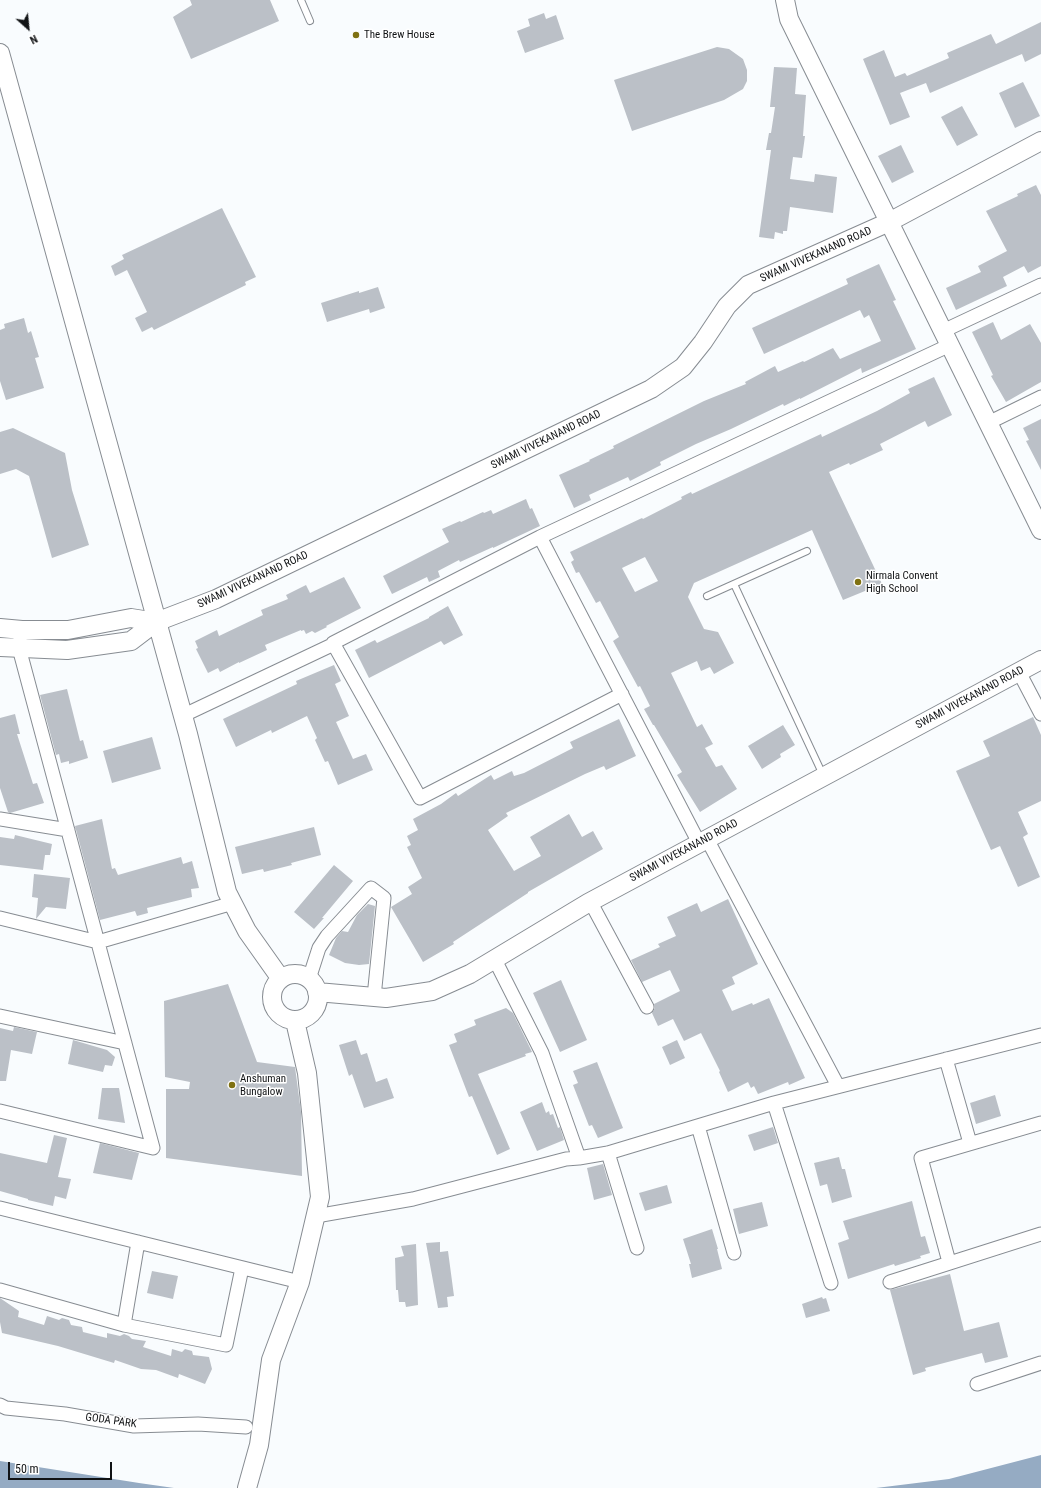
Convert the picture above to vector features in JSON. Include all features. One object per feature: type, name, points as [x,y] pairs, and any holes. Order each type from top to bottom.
[{"type":"street","points":[[785,0],[789,19],[1041,530]]},
{"type":"street","points":[[0,53],[182,716],[214,836],[227,892],[247,931],[281,980]]},
{"type":"street","name":"SWAMI VIVEKANAND ROAD","points":[[156,622],[216,599],[651,389],[683,367],[703,342],[727,306],[748,285],[889,222],[1041,141]]},
{"type":"street","points":[[182,716],[334,644],[540,537],[946,338],[1041,285]]},
{"type":"street","points":[[988,423],[1041,397]]},
{"type":"street","points":[[540,537],[622,694],[838,1086]]},
{"type":"street","points":[[0,628],[22,630],[68,630],[131,618],[156,622]]},
{"type":"street","points":[[0,647],[67,650],[131,641],[156,622]]},
{"type":"street","points":[[0,1111],[153,1148],[19,648],[22,630]]},
{"type":"street","points":[[334,644],[420,798],[622,694]]},
{"type":"street","name":"SWAMI VIVEKANAND ROAD","points":[[313,986],[386,998],[432,990],[470,974],[494,958],[590,902],[1041,660]]},
{"type":"street","points":[[1019,672],[1041,714]]},
{"type":"street","points":[[0,819],[68,830]]},
{"type":"street","points":[[313,986],[302,976],[295,974],[281,980],[273,990],[272,1003],[278,1014],[284,1018],[295,1021],[307,1017],[313,1011],[318,1001],[313,986],[319,948],[327,936],[371,888],[384,898],[374,997]]},
{"type":"street","points":[[590,902],[647,1007]]},
{"type":"street","points":[[0,918],[98,942],[233,903]]},
{"type":"street","points":[[494,958],[542,1053],[579,1158]]},
{"type":"street","points":[[0,1016],[125,1042]]},
{"type":"street","points":[[247,1488],[259,1445],[271,1360],[300,1282],[320,1197],[307,1073],[295,1021]]},
{"type":"street","points":[[316,1216],[413,1199],[566,1159],[608,1153],[774,1103],[1041,1035]]},
{"type":"street","points":[[946,1059],[970,1143]]},
{"type":"street","points":[[774,1103],[831,1283]]},
{"type":"street","points":[[950,1262],[921,1158],[1041,1123]]},
{"type":"street","points":[[698,1126],[734,1253]]},
{"type":"street","points":[[608,1153],[637,1248]]},
{"type":"street","points":[[0,1208],[300,1282]]},
{"type":"street","points":[[890,1282],[1041,1234]]},
{"type":"street","points":[[124,1325],[138,1242]]},
{"type":"street","points":[[0,1290],[124,1325],[226,1345],[242,1268]]},
{"type":"street","points":[[977,1384],[1041,1363]]},
{"type":"street","name":"GODA PARK","points":[[0,1405],[6,1408],[65,1414],[134,1426],[198,1424],[246,1427]]},
{"type":"lane","points":[[301,0],[310,20]]},
{"type":"lane","points":[[707,596],[807,551]]},
{"type":"lane","points":[[734,584],[824,777]]},
{"type":"water","points":[[1041,1455],[1041,1488],[876,1488],[949,1479]]},
{"type":"water","points":[[0,1461],[139,1483],[174,1488],[0,1488]]},
{"type":"building","points":[[190,0],[270,0],[279,21],[191,59],[173,17],[192,5]]},
{"type":"building","points":[[544,13],[546,19],[556,15],[564,39],[525,53],[517,31],[530,26],[528,19]]},
{"type":"building","points":[[1041,22],[1041,54],[1025,62],[1022,54],[930,93],[926,83],[900,93],[910,117],[890,125],[863,59],[884,50],[895,77],[905,73],[907,76],[949,58],[947,53],[991,34],[996,44]]},
{"type":"building","points":[[717,47],[729,49],[743,59],[747,70],[747,81],[743,89],[724,100],[632,131],[614,80]]},
{"type":"building","points":[[774,67],[797,68],[795,94],[806,95],[803,136],[805,136],[802,158],[793,157],[790,179],[814,182],[815,174],[837,177],[833,213],[790,207],[787,231],[783,231],[783,234],[775,232],[774,239],[759,237],[771,150],[766,150],[769,133],[771,133],[775,107],[770,107]]},
{"type":"building","points":[[1023,82],[1040,116],[1015,128],[999,93]]},
{"type":"building","points":[[962,106],[978,135],[957,146],[941,117]]},
{"type":"building","points":[[901,145],[914,172],[892,183],[878,156]]},
{"type":"building","points":[[1036,185],[1041,195],[1041,266],[1028,273],[1024,266],[1003,277],[1007,286],[956,310],[946,288],[981,272],[978,266],[1007,251],[986,211],[1018,196],[1017,194]]},
{"type":"building","points":[[222,208],[256,277],[245,282],[246,285],[154,330],[152,327],[142,332],[135,318],[147,312],[127,270],[115,276],[111,266],[124,259],[122,255]]},
{"type":"building","points":[[879,264],[896,300],[893,301],[916,349],[862,373],[861,368],[800,399],[784,406],[783,404],[696,444],[660,462],[661,465],[630,481],[628,477],[589,495],[591,500],[574,508],[559,475],[590,461],[589,460],[614,448],[613,446],[704,401],[746,384],[745,382],[775,366],[778,372],[803,361],[804,362],[833,348],[840,359],[881,341],[869,315],[864,318],[860,310],[764,354],[752,328],[848,284],[846,279]]},
{"type":"building","points":[[378,287],[385,308],[370,313],[369,309],[327,322],[321,303],[359,291],[359,293]]},
{"type":"building","points":[[24,318],[28,333],[31,331],[39,357],[35,358],[44,388],[6,400],[0,381],[0,330],[5,328],[4,324]]},
{"type":"building","points":[[993,322],[1001,340],[1030,324],[1041,343],[1041,382],[1006,402],[991,376],[993,375],[972,332]]},
{"type":"building","points":[[934,377],[952,415],[928,427],[925,421],[880,444],[883,450],[850,465],[849,463],[829,472],[882,584],[843,600],[812,530],[694,583],[688,597],[704,629],[718,632],[734,663],[714,674],[710,667],[701,671],[697,661],[671,673],[697,727],[702,724],[713,744],[705,748],[716,767],[722,765],[737,789],[700,812],[677,775],[682,772],[644,709],[650,706],[640,686],[638,687],[613,641],[619,637],[600,601],[596,603],[579,572],[576,573],[571,562],[574,560],[570,552],[642,518],[643,519],[682,499],[681,497],[691,492],[692,494],[821,434],[822,437],[877,411],[910,393],[908,389]],"holes":[[[645,557],[658,581],[635,592],[622,568]]]},
{"type":"building","points":[[1041,419],[1041,470],[1026,441],[1029,440],[1023,428]]},
{"type":"building","points":[[13,428],[65,453],[72,490],[89,545],[52,558],[29,476],[16,469],[0,474],[0,432]]},
{"type":"building","points":[[526,499],[540,526],[460,562],[459,560],[438,571],[440,577],[429,582],[427,577],[392,594],[383,576],[449,542],[442,529],[483,512],[484,513],[491,510],[493,514]]},
{"type":"building","points":[[344,577],[361,608],[315,633],[312,631],[306,634],[304,630],[301,630],[265,645],[267,650],[220,672],[218,668],[208,673],[196,649],[198,648],[195,641],[217,630],[219,636],[263,615],[261,610],[288,599],[286,595],[306,585],[310,593]]},
{"type":"building","points":[[448,606],[463,635],[444,645],[441,641],[369,678],[355,650],[375,640],[377,643],[429,618]]},
{"type":"building","points":[[334,665],[341,681],[335,684],[349,716],[336,722],[353,759],[366,754],[373,770],[338,785],[328,761],[325,762],[315,740],[317,738],[307,716],[272,733],[271,730],[236,747],[223,719],[297,684],[296,681]]},
{"type":"building","points":[[67,689],[80,741],[83,740],[88,758],[69,764],[69,761],[61,763],[59,754],[56,755],[40,695]]},
{"type":"building","points":[[15,714],[20,734],[17,734],[33,784],[37,783],[44,803],[10,813],[8,812],[0,788],[0,718]]},
{"type":"building","points":[[1033,717],[1041,735],[1041,801],[1018,812],[1028,834],[1023,837],[1040,877],[1018,887],[1000,846],[991,850],[956,771],[990,756],[983,741]]},
{"type":"building","points":[[619,719],[636,756],[606,770],[604,766],[585,774],[506,813],[508,816],[488,830],[514,871],[541,856],[530,837],[569,814],[582,837],[593,831],[603,849],[528,892],[453,942],[454,944],[423,962],[391,907],[412,894],[408,887],[422,878],[407,847],[411,845],[407,836],[418,830],[413,819],[441,804],[456,793],[458,796],[491,775],[494,780],[512,771],[514,776],[524,773],[573,748],[570,742]]},
{"type":"building","points":[[783,725],[795,745],[780,754],[781,757],[762,769],[748,746]]},
{"type":"building","points":[[152,737],[161,769],[112,783],[103,751]]},
{"type":"building","points":[[102,819],[112,869],[115,868],[118,875],[181,857],[183,864],[192,861],[199,888],[191,889],[192,897],[147,908],[148,913],[137,916],[135,911],[100,920],[75,826]]},
{"type":"building","points":[[314,827],[321,855],[291,863],[292,865],[264,872],[263,869],[242,874],[235,847]]},
{"type":"building","points":[[15,835],[52,844],[50,855],[45,855],[43,870],[0,865],[0,837],[14,839]]},
{"type":"building","points":[[334,865],[353,881],[314,929],[294,912]]},
{"type":"building","points":[[34,874],[70,878],[66,909],[46,907],[36,919],[38,898],[32,897]]},
{"type":"building","points":[[728,899],[758,964],[732,977],[735,984],[722,990],[732,1011],[752,1003],[753,1005],[769,998],[805,1078],[789,1085],[788,1082],[758,1094],[754,1086],[751,1088],[748,1082],[728,1092],[719,1072],[720,1071],[701,1033],[684,1041],[673,1019],[658,1026],[652,1013],[655,1008],[654,1004],[680,991],[670,970],[642,982],[631,960],[660,947],[658,944],[676,936],[667,917],[697,903],[701,912]]},
{"type":"building","points":[[368,904],[375,906],[369,964],[359,965],[345,963],[329,955],[336,938],[342,931],[348,932],[357,915]]},
{"type":"building","points":[[561,980],[587,1040],[560,1052],[533,993]]},
{"type":"building","name":"Anshuman Bungalow","points":[[228,984],[257,1062],[295,1067],[301,1112],[302,1176],[166,1158],[166,1089],[189,1089],[190,1082],[165,1077],[164,1001]]},
{"type":"building","points":[[506,1008],[513,1013],[532,1052],[525,1054],[526,1056],[478,1074],[510,1149],[497,1155],[472,1096],[469,1097],[449,1045],[457,1042],[454,1034],[476,1025],[474,1020]]},
{"type":"building","points":[[14,1027],[37,1032],[32,1054],[11,1050],[6,1081],[0,1081],[0,1028],[13,1031]]},
{"type":"building","points":[[73,1040],[107,1050],[115,1057],[112,1066],[105,1065],[103,1072],[68,1064]]},
{"type":"building","points":[[356,1040],[361,1055],[367,1053],[376,1082],[387,1078],[394,1098],[364,1108],[352,1074],[349,1076],[339,1045]]},
{"type":"building","points":[[677,1040],[685,1058],[670,1065],[662,1047]]},
{"type":"building","points":[[597,1062],[623,1128],[598,1138],[592,1125],[589,1126],[573,1085],[578,1083],[573,1071]]},
{"type":"building","points":[[102,1088],[119,1088],[125,1123],[98,1119]]},
{"type":"building","points":[[995,1095],[1001,1116],[976,1124],[970,1103]]},
{"type":"building","points":[[542,1102],[546,1113],[549,1111],[550,1115],[553,1114],[558,1128],[560,1127],[564,1140],[537,1151],[520,1112]]},
{"type":"building","points":[[773,1127],[778,1143],[754,1151],[748,1135]]},
{"type":"building","points":[[54,1135],[67,1138],[58,1177],[71,1179],[66,1199],[55,1196],[53,1206],[0,1191],[0,1153],[47,1163]]},
{"type":"building","points":[[100,1143],[139,1153],[132,1180],[93,1173]]},
{"type":"building","points":[[839,1157],[842,1169],[845,1169],[852,1197],[832,1203],[827,1184],[820,1186],[814,1163]]},
{"type":"building","points":[[603,1164],[612,1195],[594,1200],[587,1168]]},
{"type":"building","points":[[667,1185],[672,1203],[645,1211],[639,1193]]},
{"type":"building","points":[[912,1201],[921,1237],[925,1236],[930,1253],[920,1256],[921,1258],[895,1266],[894,1264],[848,1279],[838,1243],[849,1239],[843,1221]]},
{"type":"building","points":[[762,1202],[768,1226],[739,1234],[733,1209]]},
{"type":"building","points":[[712,1229],[722,1269],[692,1278],[689,1264],[691,1264],[683,1239]]},
{"type":"building","points":[[440,1242],[440,1252],[448,1251],[454,1296],[447,1297],[448,1307],[438,1308],[426,1243]]},
{"type":"building","points":[[416,1244],[418,1305],[406,1307],[405,1302],[399,1302],[398,1290],[396,1290],[395,1258],[404,1256],[401,1246]]},
{"type":"building","points":[[152,1271],[178,1276],[173,1299],[147,1293]]},
{"type":"building","points":[[950,1274],[964,1331],[999,1322],[1008,1357],[985,1363],[982,1353],[925,1368],[926,1371],[913,1375],[890,1290]]},
{"type":"building","points":[[822,1297],[823,1299],[826,1298],[830,1311],[806,1318],[802,1304]]},
{"type":"building","points":[[0,1298],[19,1311],[18,1317],[44,1325],[47,1316],[59,1320],[62,1318],[69,1320],[71,1325],[82,1327],[83,1332],[107,1338],[107,1333],[120,1336],[124,1334],[132,1339],[146,1341],[143,1347],[171,1356],[172,1349],[182,1352],[185,1349],[192,1351],[193,1355],[209,1357],[212,1369],[205,1384],[179,1374],[178,1378],[156,1370],[141,1369],[115,1360],[114,1363],[58,1346],[2,1333],[0,1322]]},
{"type":"place","name":"The Brew House","points":[[356,35]]},
{"type":"place","name":"Nirmala Convent High School","points":[[858,582]]},
{"type":"place","name":"Anshuman Bungalow","points":[[232,1085]]}]
